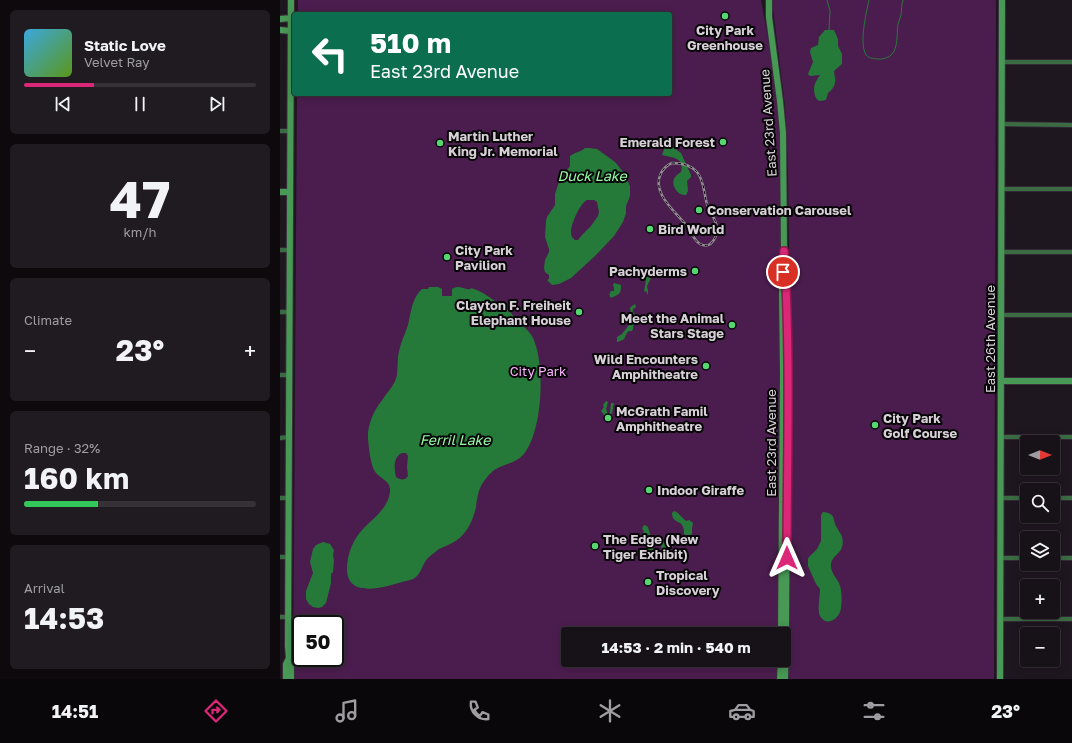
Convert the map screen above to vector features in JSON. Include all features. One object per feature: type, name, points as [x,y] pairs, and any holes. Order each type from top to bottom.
[{"type":"main road","points":[[286,678],[286,664],[289,658],[291,0]]},
{"type":"main road","name":"East 23rd Avenue","points":[[764,0],[769,17]]},
{"type":"main road","name":"East 23rd Avenue","points":[[769,0],[769,17],[782,123],[784,251],[788,362],[787,611],[783,679]]},
{"type":"main road","name":"East 26th Avenue","points":[[1000,679],[1002,0]]},
{"type":"main road","points":[[280,19],[291,18]]},
{"type":"main road","points":[[280,30],[291,31]]},
{"type":"main road","points":[[280,192],[290,192]]},
{"type":"main road","name":"East 23rd Avenue","points":[[781,627],[783,374],[782,304],[784,251]]},
{"type":"main road","points":[[1001,381],[1072,381]]},
{"type":"main road","name":"East 23rd Avenue","points":[[781,667],[783,679]]},
{"type":"street","points":[[1002,62],[1072,62]]},
{"type":"street","points":[[1002,124],[1072,124]]},
{"type":"street","points":[[280,131],[291,131]]},
{"type":"street","points":[[1001,189],[1072,189]]},
{"type":"street","points":[[280,250],[290,250]]},
{"type":"street","points":[[1001,252],[1072,252]]},
{"type":"street","points":[[280,312],[290,312]]},
{"type":"street","points":[[1001,315],[1072,315]]},
{"type":"street","points":[[280,375],[289,375]]},
{"type":"street","points":[[1001,437],[1072,437]]},
{"type":"street","points":[[280,438],[289,438]]},
{"type":"street","points":[[280,498],[289,498]]},
{"type":"street","points":[[1000,498],[1020,498]]},
{"type":"street","points":[[1060,498],[1072,498]]},
{"type":"street","points":[[280,557],[289,557]]},
{"type":"street","points":[[1000,558],[1020,558]]},
{"type":"street","points":[[1060,558],[1072,558]]},
{"type":"street","points":[[280,617],[288,617]]},
{"type":"street","points":[[1000,619],[1072,620]]},
{"type":"green space","name":"City Park","points":[[298,0],[761,0],[774,72],[780,140],[781,365],[778,423],[778,627],[561,627],[561,667],[778,667],[777,679],[293,679],[293,667],[344,667],[344,615],[293,615],[297,96],[672,96],[672,12],[298,12]]},
{"type":"green space","name":"City Park Golf Course","points":[[772,0],[996,0],[994,679],[788,679],[788,667],[791,667],[791,627],[789,627],[791,398],[788,171],[785,106]]},
{"type":"water","points":[[825,30],[834,30],[838,39],[838,46],[842,54],[842,64],[834,71],[835,84],[828,93],[826,100],[820,101],[814,94],[814,86],[820,75],[810,76],[808,74],[813,62],[810,52],[811,48],[818,45],[819,37]]},
{"type":"water","points":[[668,145],[681,153],[691,175],[687,181],[688,191],[686,195],[680,194],[673,185],[674,178],[681,172],[681,163],[677,159],[662,155],[665,147]]},
{"type":"water","name":"Duck Lake","points":[[583,149],[597,149],[615,162],[624,173],[630,186],[630,196],[626,206],[626,213],[623,222],[614,236],[571,278],[559,284],[552,285],[547,280],[549,279],[549,275],[545,272],[544,268],[545,260],[549,252],[545,237],[546,221],[555,205],[555,194],[561,176],[570,166],[570,156]],"holes":[[[587,200],[594,200],[597,202],[599,212],[598,216],[578,240],[575,240],[572,237],[571,232],[576,214],[584,202]]]},
{"type":"water","points":[[635,267],[644,270],[651,278],[647,286],[648,295],[646,291],[644,292],[645,278],[634,272],[629,273],[627,268]]},
{"type":"water","points":[[614,283],[621,285],[621,291],[618,295],[611,298],[610,294],[611,291],[614,291]]},
{"type":"water","name":"Ferril Lake","points":[[429,287],[438,287],[442,289],[442,296],[452,296],[452,289],[456,287],[472,288],[477,290],[508,309],[517,321],[532,336],[539,362],[541,379],[535,430],[530,444],[523,455],[520,458],[496,469],[482,484],[472,521],[461,537],[439,549],[427,559],[418,575],[413,579],[377,588],[360,588],[353,584],[349,578],[347,564],[349,553],[359,533],[384,508],[390,491],[389,484],[374,470],[368,439],[370,423],[374,413],[396,379],[399,351],[414,301],[422,289],[428,289]],"holes":[[[406,453],[408,456],[408,476],[405,479],[401,479],[396,477],[395,463],[399,455]]]},
{"type":"water","points":[[635,304],[636,307],[633,311],[637,317],[634,320],[633,329],[632,331],[627,332],[623,340],[617,342],[617,337],[622,334],[632,321],[630,308]]},
{"type":"water","points":[[606,401],[608,402],[606,409],[608,414],[610,412],[611,403],[614,403],[612,413],[609,416],[604,415],[601,411]]},
{"type":"water","points":[[674,511],[686,521],[689,520],[693,523],[692,534],[688,536],[684,534],[682,525],[672,516]]},
{"type":"water","points":[[823,512],[832,515],[843,541],[841,549],[831,564],[832,572],[841,589],[841,608],[836,618],[829,621],[823,620],[819,614],[820,589],[816,584],[808,566],[808,558],[817,549],[821,541],[821,515]]},
{"type":"water","points":[[645,525],[648,527],[652,541],[653,550],[651,552],[643,543],[644,540],[642,534],[644,531],[642,529]]},
{"type":"water","points":[[667,539],[674,545],[671,548],[662,550],[662,543]]},
{"type":"water","points":[[323,542],[330,544],[334,550],[334,561],[326,603],[322,607],[318,608],[309,604],[306,599],[306,591],[313,573],[310,562],[313,549],[316,545]]},
{"type":"waterway","points":[[827,0],[830,11],[829,30]]},
{"type":"waterway","points":[[869,0],[863,43],[866,55],[875,59],[887,57],[894,51],[897,41],[898,24],[903,0]]},
{"type":"railway","points":[[672,163],[689,166],[697,172],[701,179],[707,204],[717,226],[715,238],[709,245],[705,246],[698,243],[662,195],[659,188],[661,173],[672,163]]},
{"type":"place","name":"City Park Greenhouse","points":[[725,16]]},
{"type":"place","name":"Emerald Forest","points":[[723,142]]},
{"type":"place","name":"Martin Luther King Jr. Memorial","points":[[440,143]]},
{"type":"place","name":"Conservation Carousel","points":[[699,210]]},
{"type":"place","name":"Bird World","points":[[650,229]]},
{"type":"place","name":"City Park Pavilion","points":[[447,257]]},
{"type":"place","name":"Pachyderms","points":[[695,271]]},
{"type":"place","name":"Clayton F. Freiheit Elephant House","points":[[579,312]]},
{"type":"place","name":"Meet the Animal Stars Stage","points":[[732,325]]},
{"type":"place","name":"Wild Encounters Amphitheatre","points":[[706,366]]},
{"type":"place","name":"McGrath Famil Amphitheatre","points":[[608,418]]},
{"type":"place","name":"City Park Golf Course","points":[[875,425]]},
{"type":"place","name":"Indoor Giraffe","points":[[649,490]]},
{"type":"place","name":"The Edge (New Tiger Exhibit)","points":[[595,546]]},
{"type":"place","name":"Tropical Discovery","points":[[648,582]]},
{"type":"route","points":[[783,272],[784,251],[788,348],[787,558]]}]
